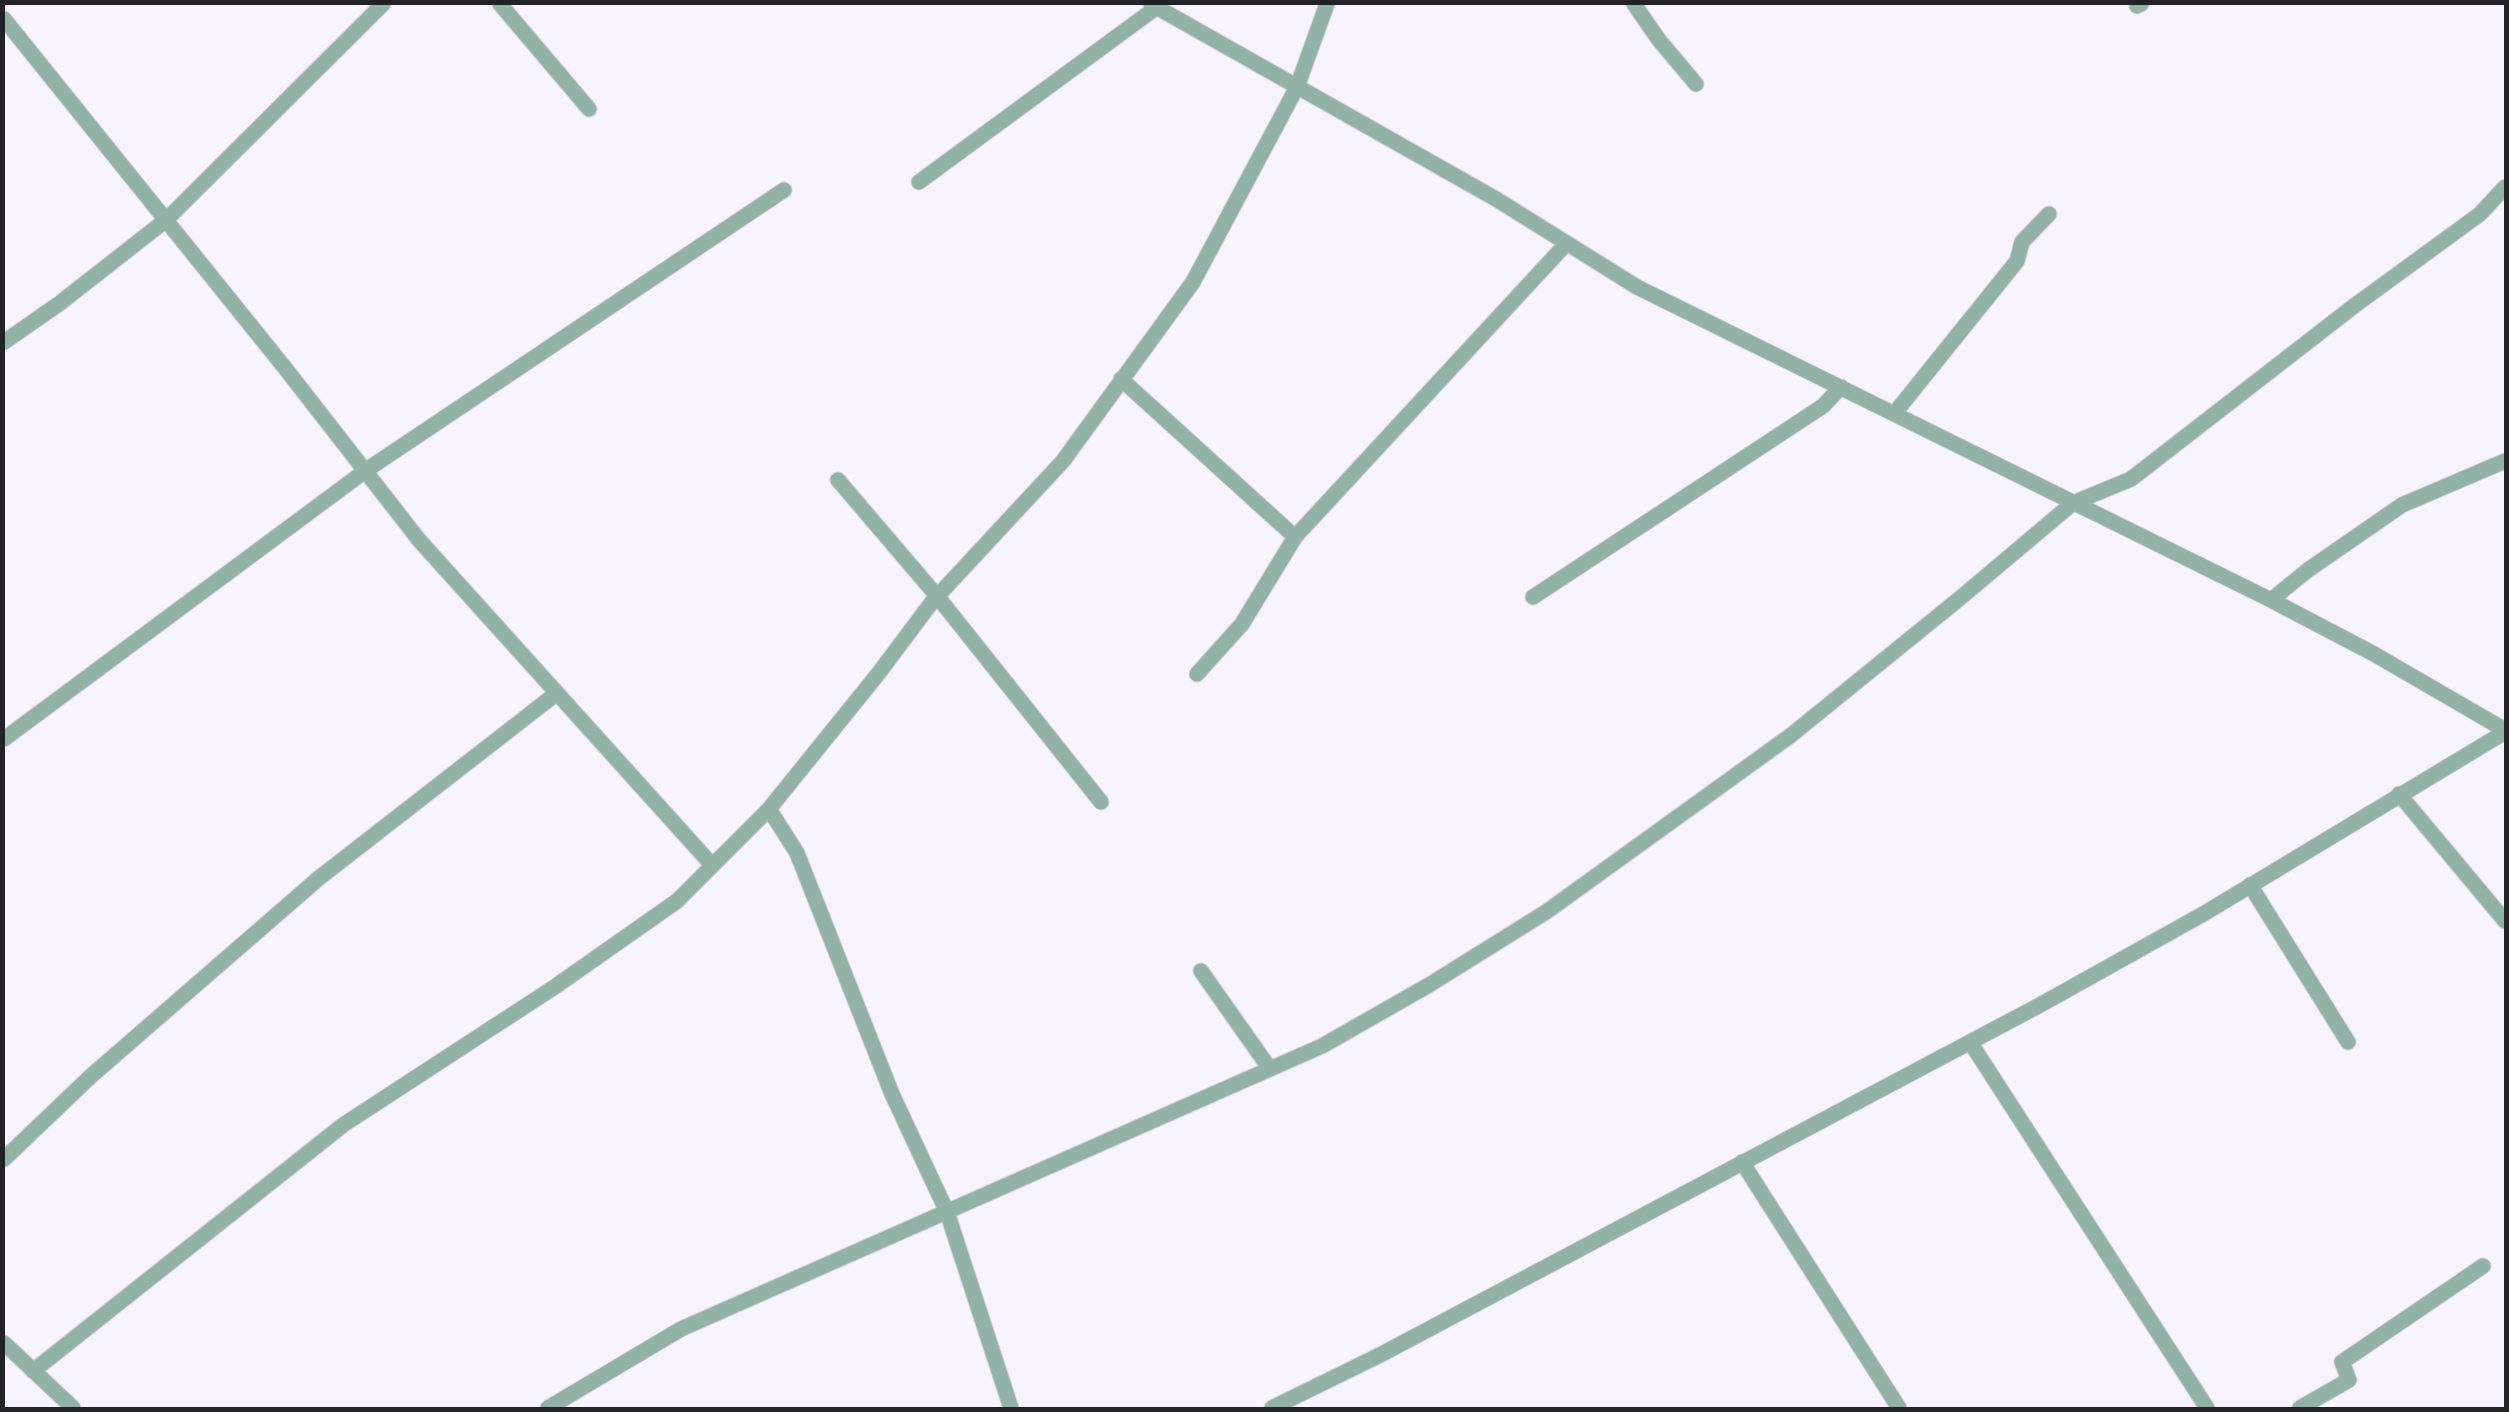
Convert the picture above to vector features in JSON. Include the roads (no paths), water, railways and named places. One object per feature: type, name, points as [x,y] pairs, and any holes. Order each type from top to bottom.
[{"type":"street","points":[[4,342],[60,303],[166,220],[383,4]]},
{"type":"street","points":[[500,4],[590,109]]},
{"type":"street","points":[[34,1371],[343,1124],[588,964],[677,902],[769,808],[878,674],[937,596],[1062,461],[1193,282],[1297,87],[1327,4]]},
{"type":"street","points":[[1634,4],[1659,40],[1696,84]]},
{"type":"street","points":[[919,182],[1154,6],[1496,199],[1637,287],[2073,504],[2271,600],[2374,654],[2505,731],[2179,927],[1970,1042],[1389,1350],[1272,1408]]},
{"type":"street","points":[[4,19],[419,540],[712,865]]},
{"type":"street","points":[[548,1408],[681,1329],[1270,1069],[1339,1037],[1429,985],[1546,912],[1790,736],[2073,504],[2131,479],[2354,306],[2480,214],[2505,187]]},
{"type":"street","points":[[4,739],[365,471],[784,190]]},
{"type":"street","points":[[1894,414],[2017,261],[2022,242],[2049,214]]},
{"type":"street","points":[[1197,674],[1242,624],[1295,538],[1566,244]]},
{"type":"street","points":[[1121,379],[1295,538]]},
{"type":"street","points":[[1532,597],[1823,406],[1841,387]]},
{"type":"street","points":[[2271,600],[2308,570],[2402,506],[2505,461]]},
{"type":"street","points":[[838,480],[937,596],[1101,802]]},
{"type":"street","points":[[4,1159],[91,1076],[318,878],[557,693]]},
{"type":"street","points":[[2399,794],[2505,921]]},
{"type":"street","points":[[769,808],[797,853],[892,1094],[947,1212],[1011,1408]]},
{"type":"street","points":[[2250,885],[2348,1042]]},
{"type":"street","points":[[1201,971],[1270,1069]]},
{"type":"street","points":[[1970,1042],[2207,1408]]},
{"type":"street","points":[[1742,1162],[1899,1408]]},
{"type":"street","points":[[2300,1408],[2349,1380],[2342,1362],[2483,1266]]},
{"type":"street","points":[[4,1343],[73,1408]]}]
